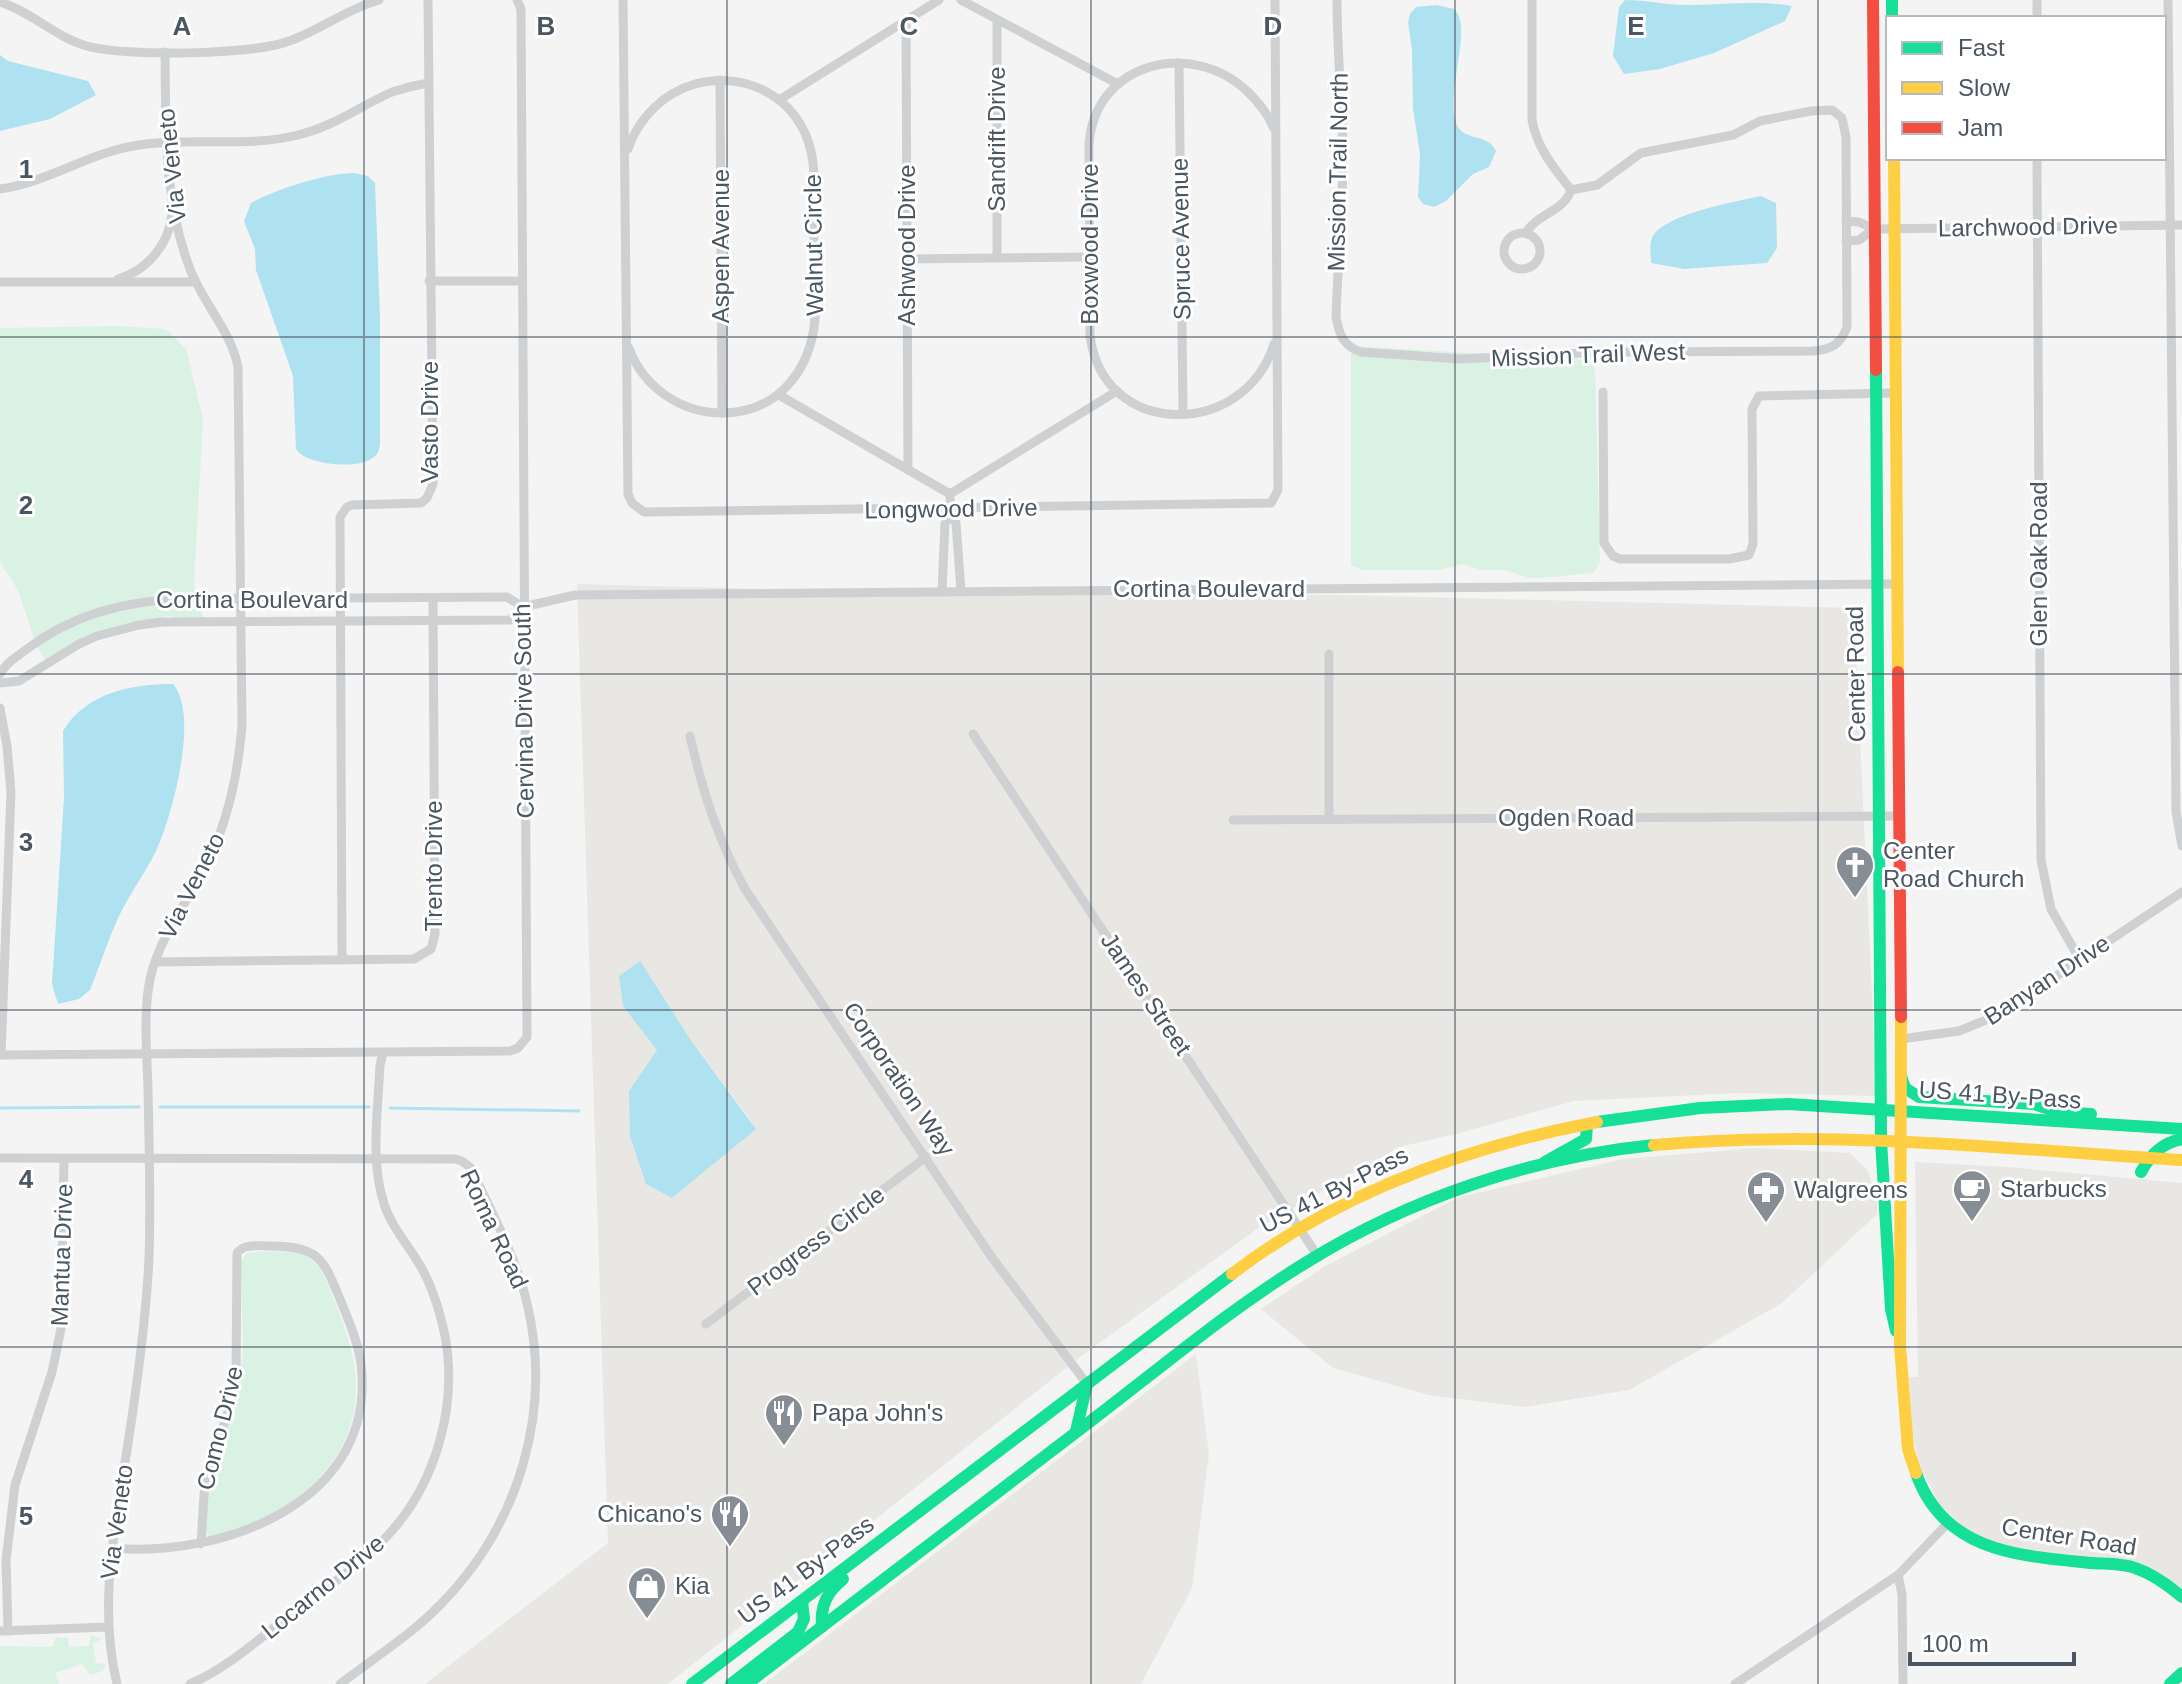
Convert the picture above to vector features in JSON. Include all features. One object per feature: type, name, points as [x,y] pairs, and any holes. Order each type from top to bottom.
[{"type":"main road","name":"Center Road","points":[[1873,0],[1881,1140],[1891,1309],[1900,1346]]},
{"type":"main road","name":"Center Road","points":[[1894,160],[1901,1039],[1900,1346],[1906,1430],[1913,1467],[1935,1509],[1971,1540],[2000,1552],[2027,1557],[2133,1567],[2166,1583],[2182,1597]]},
{"type":"main road","points":[[1901,1076],[1905,1088],[1919,1097],[2034,1104],[2058,1112],[2151,1119],[2182,1128]]},
{"type":"main road","name":"US 41 By-Pass","points":[[692,1684],[973,1473],[1222,1279],[1300,1227],[1355,1198],[1435,1164],[1495,1146],[1587,1125],[1642,1115],[1724,1107],[1792,1104],[2182,1128]]},
{"type":"main road","points":[[1535,1168],[1586,1139],[1587,1125]]},
{"type":"main road","name":"US 41 By-Pass","points":[[747,1684],[1241,1306],[1317,1255],[1355,1234],[1429,1201],[1535,1168],[1631,1148],[1694,1141],[1825,1136],[2182,1160]]},
{"type":"main road","points":[[2141,1172],[2148,1158],[2161,1146],[2182,1139]]},
{"type":"main road","points":[[1076,1431],[1087,1384]]},
{"type":"main road","points":[[822,1627],[821,1612],[831,1590],[945,1502],[973,1473]]},
{"type":"main road","points":[[802,1601],[822,1627]]},
{"type":"main road","points":[[731,1684],[798,1632],[804,1619],[802,1601]]},
{"type":"main road","points":[[2170,1684],[2182,1673]]},
{"type":"street","points":[[0,2],[87,46],[115,51],[165,52],[250,50],[277,45],[300,37],[354,8],[379,0]]},
{"type":"street","name":"Vasto Drive","points":[[342,960],[340,517],[342,512],[356,504],[414,505],[431,492],[428,0]]},
{"type":"street","name":"Cervina Drive South","points":[[0,1055],[510,1051],[518,1048],[527,1037],[521,9],[517,0]]},
{"type":"street","name":"Longwood Drive","points":[[623,0],[628,494],[638,509],[659,512],[950,512],[1271,503],[1278,490],[1275,0]]},
{"type":"street","points":[[779,100],[939,0]]},
{"type":"street","points":[[961,0],[1118,84]]},
{"type":"street","name":"Mission Trail North","points":[[1337,0],[1337,40],[1342,77],[1343,182],[1336,317],[1345,343]]},
{"type":"street","points":[[1532,0],[1532,120],[1535,135],[1541,149],[1571,190]]},
{"type":"street","points":[[2168,0],[2170,225],[2177,363],[2176,812],[2182,846]]},
{"type":"street","name":"Ashwood Drive","points":[[906,20],[908,470]]},
{"type":"street","name":"Sandrift Drive","points":[[997,20],[997,258]]},
{"type":"street","name":"Via Veneto","points":[[117,1684],[108,1627],[112,1548],[144,1331],[149,1257],[148,997],[155,962],[215,847],[230,801],[240,756],[242,726],[238,367],[232,344],[195,282],[171,203],[166,144],[165,52]]},
{"type":"street","name":"Boxwood Drive","points":[[1275,138],[1267,114],[1232,78],[1212,67],[1179,63],[1155,66],[1118,84],[1101,104],[1090,131],[1091,344],[1098,365],[1117,391],[1150,410],[1183,414],[1212,410],[1242,393],[1263,370],[1277,327]]},
{"type":"street","name":"Spruce Avenue","points":[[1179,63],[1183,414]]},
{"type":"street","name":"Aspen Avenue","points":[[720,80],[722,413]]},
{"type":"street","name":"Walnut Circle","points":[[625,159],[639,125],[661,101],[686,86],[739,80],[753,84],[779,100],[803,129],[812,158],[815,325],[812,346],[804,365],[779,395],[745,411],[722,413],[686,407],[660,391],[635,363],[625,338]]},
{"type":"street","points":[[0,189],[32,183],[115,150],[140,145],[261,141],[298,135],[336,122],[394,92],[428,83]]},
{"type":"street","points":[[1571,190],[1597,185],[1641,153],[1733,135],[1760,121],[1832,110],[1842,118],[1845,128],[1846,241],[1859,240],[1874,229],[1859,222],[1846,221]]},
{"type":"street","name":"Glen Oak Road","points":[[2037,160],[2041,860],[2051,909],[2080,960]]},
{"type":"street","points":[[1526,233],[1532,225],[1566,201],[1571,190]]},
{"type":"street","points":[[108,280],[134,272],[157,252],[169,233],[171,203]]},
{"type":"street","name":"Larchwood Drive","points":[[1874,229],[2182,225]]},
{"type":"street","name":"Mission Trail West","points":[[1345,343],[1361,352],[1461,359],[1604,352],[1813,351],[1833,347],[1844,336],[1847,327],[1846,241]]},
{"type":"street","points":[[907,259],[1090,257]]},
{"type":"street","points":[[429,281],[522,281]]},
{"type":"street","points":[[0,282],[195,282]]},
{"type":"street","points":[[950,494],[1117,391]]},
{"type":"street","points":[[1603,392],[1604,543],[1613,556],[1620,559],[1729,559],[1749,555],[1753,544],[1752,409],[1759,396],[1896,393]]},
{"type":"street","points":[[779,395],[950,494]]},
{"type":"street","points":[[942,591],[945,523],[950,512],[950,494]]},
{"type":"street","points":[[950,512],[956,523],[961,591]]},
{"type":"street","name":"Cortina Boulevard","points":[[0,683],[19,681],[79,644],[118,630],[162,622],[510,620],[523,607],[575,595],[1897,584]]},
{"type":"street","name":"Cortina Boulevard","points":[[0,674],[7,663],[44,636],[93,613],[119,605],[162,599],[507,597],[523,607]]},
{"type":"street","name":"Trento Drive","points":[[155,962],[414,959],[431,949],[435,940],[433,599]]},
{"type":"street","points":[[1329,654],[1329,819]]},
{"type":"street","points":[[0,708],[9,757],[11,792],[0,1055]]},
{"type":"street","name":"James Street","points":[[973,734],[1317,1255]]},
{"type":"street","name":"Corporation Way","points":[[690,736],[713,822],[745,889],[993,1259],[1087,1384]]},
{"type":"street","name":"Ogden Road","points":[[1233,820],[1898,816]]},
{"type":"street","name":"Banyan Drive","points":[[1901,1039],[1979,1025],[2182,892]]},
{"type":"street","name":"Locarno Drive","points":[[190,1684],[231,1661],[376,1547],[414,1501],[434,1460],[447,1407],[449,1379],[445,1335],[429,1284],[384,1204],[376,1159],[383,1053]]},
{"type":"street","name":"Progress Circle","points":[[706,1324],[926,1157]]},
{"type":"street","name":"Roma Road","points":[[0,1158],[455,1159],[471,1168],[521,1281],[533,1331],[536,1388],[529,1445],[508,1509],[464,1579],[439,1606],[340,1684]]},
{"type":"street","name":"Mantua Drive","points":[[4,1631],[6,1560],[13,1493],[52,1372],[61,1329],[64,1159]]},
{"type":"street","name":"Como Drive","points":[[112,1548],[166,1549],[201,1544],[249,1529],[308,1495],[337,1463],[354,1431],[362,1386],[357,1344],[331,1278],[318,1257],[307,1250],[285,1246],[248,1247],[241,1248],[237,1253],[239,1348],[236,1376],[231,1403],[205,1479],[201,1544]]},
{"type":"street","points":[[1735,1684],[1898,1575],[1948,1523]]},
{"type":"street","points":[[1898,1575],[1902,1594],[1903,1684]]},
{"type":"street","points":[[4,1631],[108,1627]]},
{"type":"shaded area","points":[[577,584],[949,594],[1344,595],[1854,608],[1875,1096],[1740,1093],[1574,1101],[1399,1147],[1257,1229],[1080,1357],[668,1684],[425,1684],[608,1543]],"holes":[[[690,1039],[756,1128],[647,1065],[657,1050]]]},
{"type":"shaded area","points":[[1756,1148],[1850,1153],[1868,1171],[1877,1199],[1877,1214],[1782,1303],[1629,1390],[1525,1407],[1428,1395],[1333,1368],[1261,1309],[1327,1265],[1459,1197],[1623,1159]]},
{"type":"shaded area","points":[[1915,1162],[2182,1183],[2182,1589],[2150,1567],[2135,1562],[2028,1552],[2002,1546],[1965,1529],[1941,1506],[1919,1466],[1912,1429],[1909,1377],[1918,1377]]},
{"type":"shaded area","points":[[1196,1354],[1209,1454],[1192,1588],[1141,1684],[764,1684]]},
{"type":"green space","points":[[118,326],[166,329],[186,349],[203,419],[194,584],[205,623],[168,616],[84,638],[47,662],[36,645],[18,590],[0,562],[0,328]]},
{"type":"green space","points":[[1351,346],[1589,360],[1595,368],[1600,563],[1593,573],[1529,578],[1504,570],[1481,570],[1462,564],[1440,570],[1363,570],[1351,565]]},
{"type":"green space","points":[[294,1252],[308,1257],[321,1270],[349,1343],[356,1387],[354,1408],[349,1430],[339,1451],[324,1472],[300,1496],[272,1514],[209,1537],[206,1532],[207,1495],[211,1473],[240,1374],[243,1349],[241,1261],[247,1253]]},
{"type":"green space","points":[[91,1635],[102,1639],[93,1643],[96,1663],[106,1664],[103,1671],[90,1675],[82,1664],[55,1673],[59,1684],[0,1684],[0,1646],[52,1647],[56,1637],[68,1638],[69,1647],[89,1646]]},
{"type":"water","points":[[1625,0],[1679,5],[1754,3],[1792,6],[1785,21],[1714,53],[1660,69],[1624,74],[1613,56],[1619,7]]},
{"type":"water","points":[[1436,5],[1454,9],[1459,18],[1461,30],[1454,96],[1457,125],[1464,133],[1492,145],[1496,151],[1489,167],[1473,174],[1446,201],[1434,207],[1423,204],[1418,197],[1420,155],[1413,108],[1408,22],[1416,7]]},
{"type":"water","points":[[0,55],[8,61],[88,81],[96,95],[50,119],[0,131]]},
{"type":"water","points":[[354,173],[368,176],[375,183],[380,317],[380,444],[377,454],[368,461],[347,465],[310,459],[296,449],[293,376],[256,270],[255,249],[244,221],[251,203],[262,198],[316,179]]},
{"type":"water","points":[[1761,196],[1776,203],[1777,248],[1767,263],[1684,269],[1651,263],[1652,238],[1670,222],[1701,210]]},
{"type":"water","points":[[173,684],[181,698],[184,741],[176,791],[162,835],[152,859],[119,916],[90,990],[79,999],[58,1004],[52,984],[64,798],[63,731],[84,708],[111,693],[141,686]]},
{"type":"water","points":[[640,961],[690,1039],[756,1129],[672,1198],[646,1184],[630,1136],[629,1091],[657,1050],[623,1006],[619,976]]},
{"type":"waterway","points":[[0,1108],[139,1107]]},
{"type":"waterway","points":[[160,1107],[369,1107]]},
{"type":"waterway","points":[[390,1108],[579,1111]]},
{"type":"traffic: fast","points":[[1892,0],[1892,16]]},
{"type":"traffic: fast","points":[[1876,370],[1881,1140],[1891,1309],[1896,1331]]},
{"type":"traffic: fast","points":[[1901,1076],[1905,1088],[1919,1097],[2034,1104],[2058,1112],[2091,1114]]},
{"type":"traffic: fast","points":[[1597,1122],[1700,1108],[1788,1104],[2182,1129]]},
{"type":"traffic: fast","points":[[1545,1162],[1586,1139],[1587,1125]]},
{"type":"traffic: fast","points":[[2141,1172],[2158,1150],[2182,1139]]},
{"type":"traffic: fast","points":[[747,1684],[1221,1321],[1307,1262],[1388,1218],[1474,1184],[1563,1159],[1654,1145]]},
{"type":"traffic: fast","points":[[692,1684],[1232,1274]]},
{"type":"traffic: fast","points":[[1076,1431],[1087,1384]]},
{"type":"traffic: fast","points":[[1916,1473],[1929,1500],[1945,1520],[1965,1535],[2012,1553],[2130,1566],[2166,1584],[2182,1597]]},
{"type":"traffic: fast","points":[[822,1627],[826,1600],[843,1579]]},
{"type":"traffic: fast","points":[[731,1684],[798,1632],[804,1619],[802,1601]]},
{"type":"traffic: fast","points":[[2170,1684],[2182,1673]]},
{"type":"traffic: slow","points":[[1894,160],[1898,672]]},
{"type":"traffic: slow","points":[[1901,1017],[1900,1346],[1908,1449],[1916,1473]]},
{"type":"traffic: slow","points":[[1232,1274],[1273,1245],[1360,1196],[1452,1159],[1548,1132],[1597,1122]]},
{"type":"traffic: slow","points":[[1654,1145],[1786,1139],[1852,1140],[2182,1160]]},
{"type":"traffic: jam","points":[[1873,0],[1876,370]]},
{"type":"traffic: jam","points":[[1898,672],[1901,1017]]},
{"type":"place","name":"Center Road Church","points":[[1855,899]]},
{"type":"place","name":"Starbucks","points":[[1972,1223]]},
{"type":"place","name":"Walgreens","points":[[1766,1224]]},
{"type":"place","name":"Papa John's","points":[[784,1447]]},
{"type":"place","name":"Chicano's","points":[[730,1548]]},
{"type":"place","name":"Kia","points":[[647,1620]]}]
